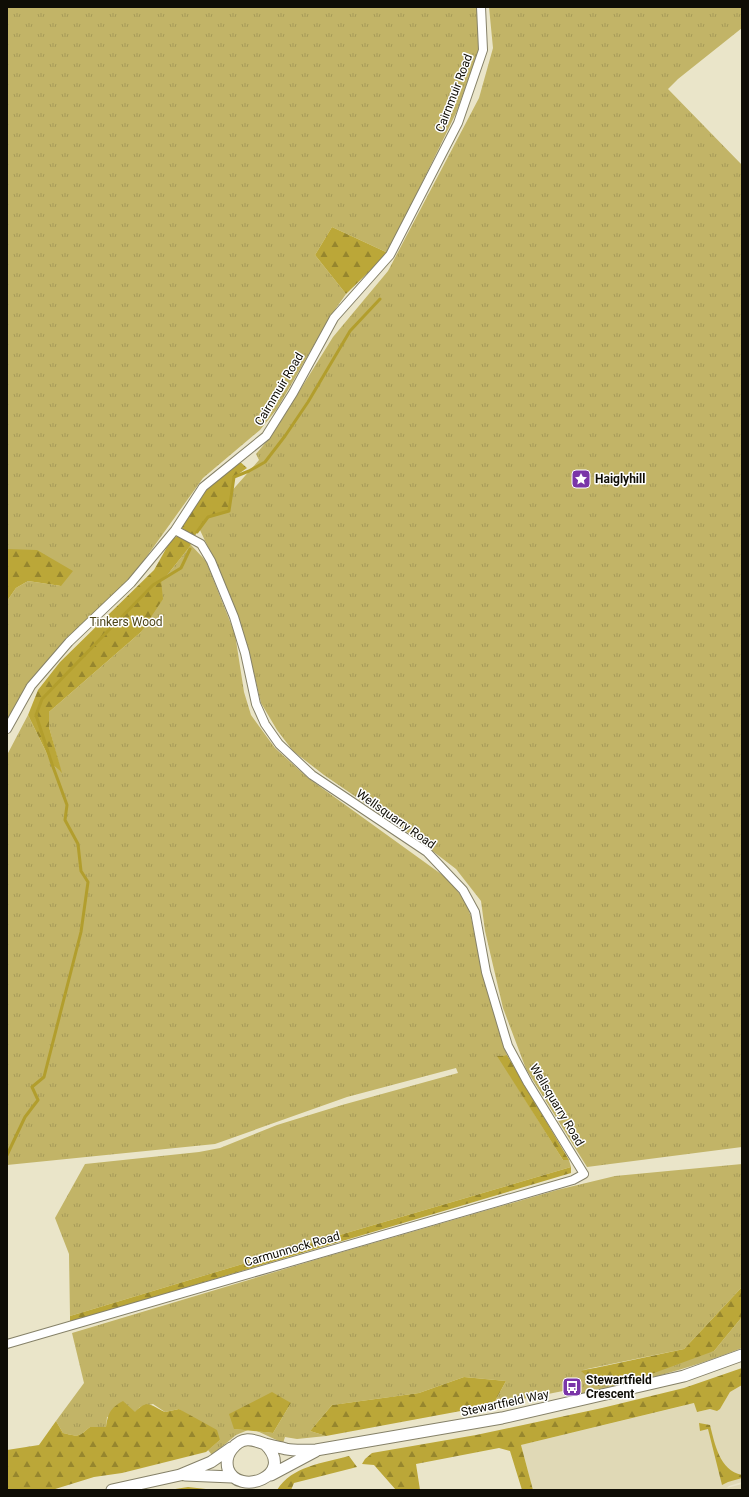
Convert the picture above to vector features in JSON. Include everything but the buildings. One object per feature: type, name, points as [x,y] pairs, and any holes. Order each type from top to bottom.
[{"type":"street","name":"Cairnmuir Road","points":[[7,729],[31,686],[69,642],[131,584],[176,530],[203,487],[266,436],[293,392],[334,318],[390,255],[458,123],[483,50],[481,7]]},
{"type":"street","name":"Wellsquarry Road","points":[[176,530],[201,544],[211,561],[234,617],[245,653],[256,704],[265,724],[279,744],[312,775],[426,852],[463,890],[475,912],[486,972],[508,1046],[528,1083],[584,1174]]},
{"type":"street","name":"Carmunnock Road","points":[[7,1344],[565,1182],[584,1174]]},
{"type":"street","name":"Stewartfield Way","points":[[265,1444],[288,1449],[316,1450],[502,1418],[684,1376],[742,1355]]},
{"type":"street","points":[[112,1490],[180,1475],[210,1462],[235,1445],[246,1440],[259,1440],[265,1444],[273,1455],[274,1461],[266,1482],[246,1488],[232,1477],[229,1471],[228,1457],[235,1445]]},
{"type":"street","name":"Stewartfield Way","points":[[266,1482],[316,1450]]},
{"type":"street","points":[[180,1475],[232,1477]]},
{"type":"shaded area","points":[[742,1385],[742,1482],[727,1488],[742,1484],[742,1490],[533,1490],[521,1445],[695,1403],[697,1412],[710,1409],[720,1409],[730,1392]]},
{"type":"green space","points":[[7,7],[479,7],[478,52],[457,111],[388,253],[332,227],[315,255],[346,294],[332,314],[277,409],[260,430],[203,478],[127,584],[52,656],[35,676],[7,731],[7,601],[16,588],[28,581],[61,586],[7,549]]},
{"type":"green space","points":[[489,7],[742,7],[742,28],[678,79],[668,89],[742,165],[742,1147],[587,1167],[526,1069],[503,1008],[485,931],[481,901],[456,869],[413,836],[324,775],[293,751],[277,730],[261,703],[247,644],[215,562],[199,528],[259,460],[256,454],[272,435],[333,337],[388,271],[479,98],[493,48]]},
{"type":"green space","points":[[332,227],[388,253],[346,294],[315,255]]},
{"type":"green space","points":[[237,459],[247,468],[234,477],[229,511],[209,518],[198,530],[195,536],[178,526],[203,487]]},
{"type":"green space","name":"Tinkers Wood","points":[[179,535],[191,545],[168,574],[161,580],[163,599],[141,632],[49,712],[49,727],[62,773],[52,764],[28,715],[38,690],[60,662],[154,570],[171,540]]},
{"type":"green space","points":[[191,545],[206,561],[235,634],[244,692],[251,715],[275,748],[308,778],[448,879],[466,902],[471,917],[483,975],[507,1055],[498,1056],[563,1160],[569,1160],[571,1167],[70,1316],[69,1254],[55,1218],[85,1164],[199,1152],[220,1148],[277,1125],[342,1105],[458,1073],[456,1068],[347,1097],[215,1144],[7,1165],[7,755],[28,715],[52,764],[61,772],[49,727],[49,712],[141,632],[161,580],[168,574]]},
{"type":"green space","points":[[7,549],[37,550],[73,571],[61,586],[28,581],[16,588],[7,601]]},
{"type":"green space","points":[[507,1055],[569,1160],[563,1160],[497,1056]]},
{"type":"green space","points":[[742,1164],[742,1287],[684,1349],[582,1370],[714,1351],[742,1317],[742,1348],[722,1356],[659,1376],[574,1397],[573,1393],[563,1391],[493,1405],[506,1381],[464,1377],[419,1393],[332,1405],[310,1431],[326,1436],[297,1439],[285,1437],[283,1443],[257,1431],[273,1433],[291,1403],[234,1429],[248,1430],[236,1435],[212,1455],[208,1450],[220,1440],[179,1409],[165,1412],[153,1404],[140,1407],[136,1412],[107,1417],[106,1427],[90,1427],[78,1435],[63,1433],[56,1421],[84,1383],[72,1333],[318,1259],[557,1190],[615,1176]]},
{"type":"green space","points":[[571,1167],[571,1173],[70,1322],[70,1316]]},
{"type":"green space","points":[[742,1287],[742,1317],[714,1351],[635,1380],[598,1386],[581,1371],[684,1349]]},
{"type":"green space","points":[[742,1368],[742,1385],[730,1392],[720,1409],[717,1411],[710,1409],[697,1412],[694,1403],[521,1445],[533,1490],[522,1490],[510,1451],[499,1448],[416,1464],[420,1490],[396,1490],[374,1465],[362,1464],[372,1453],[476,1435],[602,1408],[684,1388]]},
{"type":"green space","points":[[464,1377],[506,1381],[493,1405],[326,1436],[310,1431],[332,1405],[419,1393]]},
{"type":"green space","points":[[272,1392],[291,1403],[273,1433],[234,1429],[229,1414]]},
{"type":"green space","points":[[123,1401],[135,1412],[143,1405],[147,1404],[150,1404],[165,1412],[179,1409],[217,1430],[220,1440],[206,1452],[122,1473],[94,1477],[52,1490],[7,1490],[7,1450],[39,1445],[56,1421],[63,1433],[72,1435],[78,1435],[90,1427],[106,1427],[110,1412],[115,1406]]},
{"type":"green space","points":[[699,1423],[710,1425],[716,1448],[723,1462],[728,1468],[742,1475],[742,1478],[722,1485],[708,1429],[700,1431]]},
{"type":"green space","points":[[349,1456],[357,1467],[294,1483],[291,1490],[277,1490],[283,1482],[300,1471]]},
{"type":"green space","points":[[188,1487],[215,1490],[169,1490]]},
{"type":"waterway","points":[[197,532],[208,517],[229,511],[234,477],[265,462],[308,402],[350,331],[380,299]]},
{"type":"waterway","points":[[7,1155],[25,1117],[38,1100],[32,1087],[44,1077],[81,932],[88,882],[81,871],[78,844],[65,820],[67,805],[36,715],[42,699],[153,585],[181,568],[190,549]]},
{"type":"place","name":"Haiglyhill","points":[[581,479]]},
{"type":"place","name":"Stewartfield Crescent","points":[[572,1387]]}]
